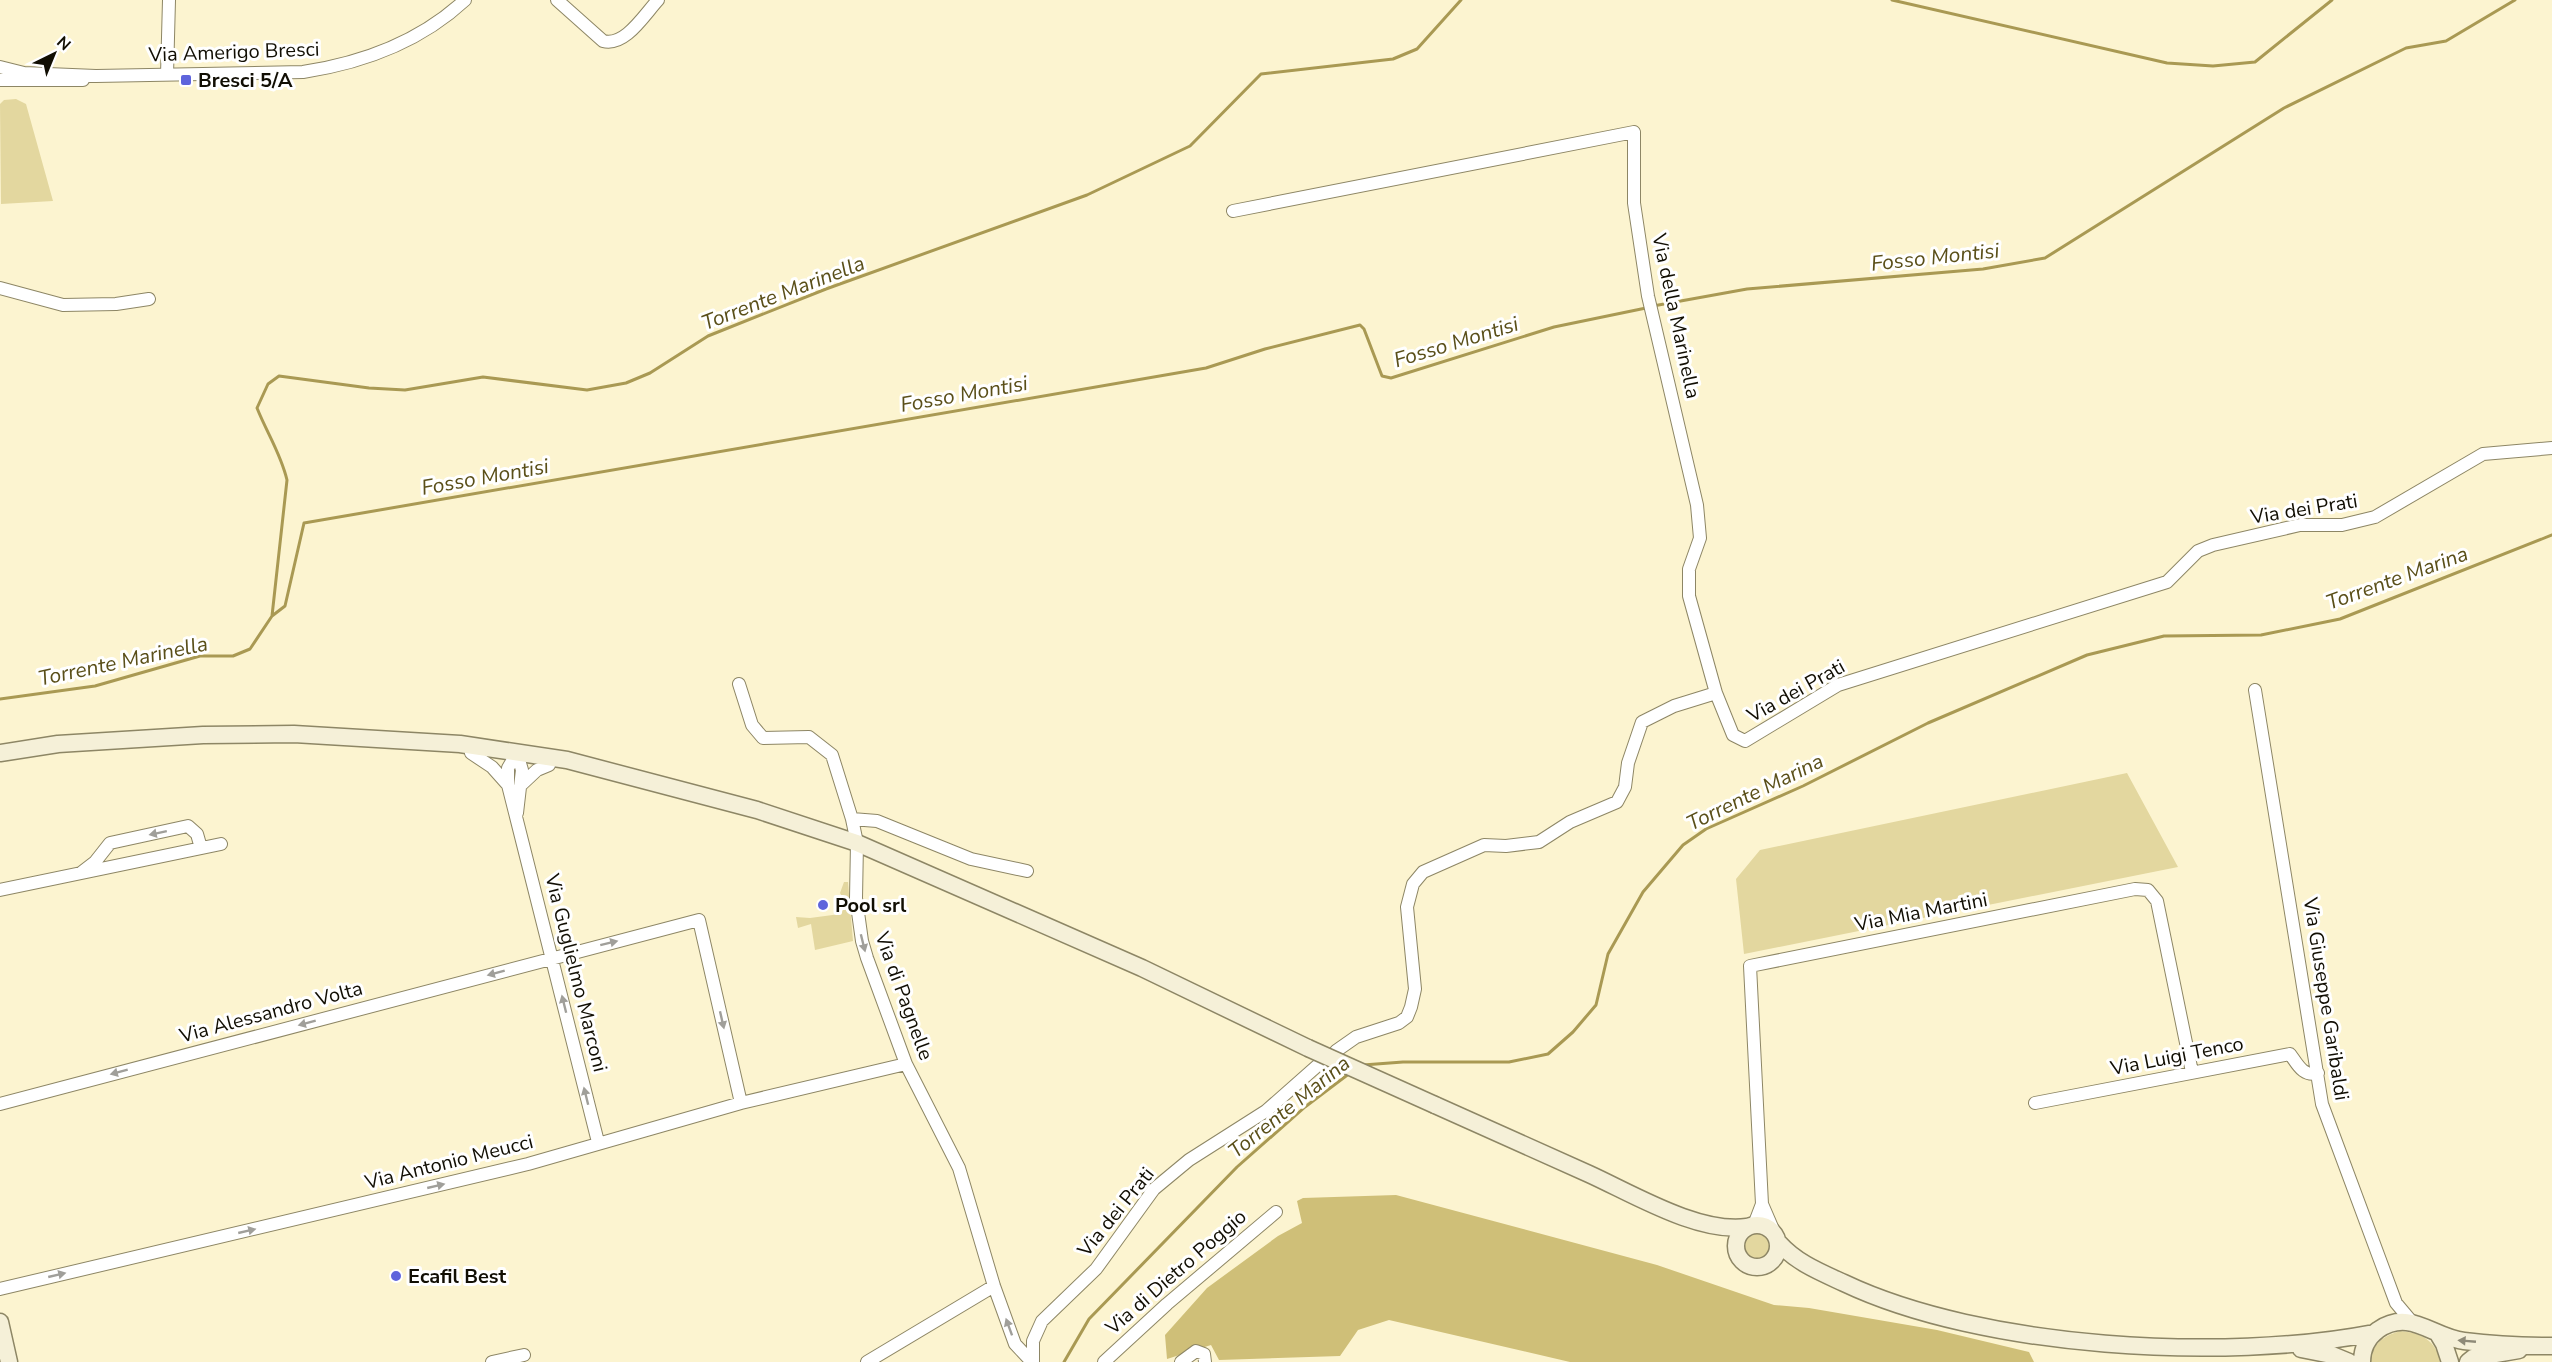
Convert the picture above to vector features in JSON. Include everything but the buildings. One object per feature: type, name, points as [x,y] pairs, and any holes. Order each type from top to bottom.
[{"type":"main road","points":[[0,753],[58,744],[203,735],[294,734],[460,744],[549,765],[607,772]]},
{"type":"main road","points":[[427,743],[471,753],[567,760],[757,810],[857,843],[1142,968],[1308,1048],[1672,1212],[1713,1226],[1734,1229],[1766,1226],[1798,1262],[1874,1297],[2011,1333],[2094,1344],[2196,1348],[2285,1346],[2346,1339],[2379,1330],[2399,1321],[2412,1322],[2438,1334],[2466,1341],[2546,1346]]},
{"type":"main road","points":[[1713,1226],[1746,1264],[1757,1268],[1798,1262]]},
{"type":"main road","points":[[1736,1250],[1738,1237],[1750,1226]]},
{"type":"main road","points":[[1768,1265],[1777,1256],[1777,1239]]},
{"type":"main road","points":[[0,1322],[9,1362]]},
{"type":"main road","points":[[2362,1362],[2366,1343],[2379,1330]]},
{"type":"main road","points":[[2438,1334],[2450,1362]]},
{"type":"main road","points":[[2285,1346],[2332,1355],[2349,1362]]},
{"type":"main road","points":[[2468,1362],[2480,1357],[2546,1346]]},
{"type":"street","points":[[167,75],[170,0]]},
{"type":"street","name":"Via Amerigo Bresci","points":[[0,67],[24,73],[96,76],[279,73],[326,68],[374,54],[411,38],[465,0]]},
{"type":"street","points":[[557,0],[603,41],[612,43],[620,40],[658,0]]},
{"type":"street","name":"Via Amerigo Bresci","points":[[0,80],[69,81],[96,76]]},
{"type":"street","name":"Via della Marinella","points":[[1233,211],[1634,132],[1634,203],[1648,296],[1697,505],[1700,538],[1689,569],[1689,596],[1716,693]]},
{"type":"street","points":[[0,288],[63,305],[116,304],[149,299]]},
{"type":"street","name":"Via dei Prati","points":[[1716,693],[1733,735],[1745,741],[1838,685],[2168,582],[2198,550],[2300,525],[2342,525],[2375,517],[2483,454],[2552,448]]},
{"type":"street","name":"Via di Pagnelle","points":[[739,684],[752,725],[763,738],[809,737],[832,755],[857,843],[856,897],[862,941],[906,1064],[959,1168],[994,1286],[1015,1344],[1032,1362]]},
{"type":"street","name":"Via Giuseppe Garibaldi","points":[[2255,690],[2322,1104],[2396,1304],[2412,1322]]},
{"type":"street","points":[[1336,1051],[1356,1037],[1399,1023],[1407,1017],[1412,1007],[1415,989],[1407,907],[1413,884],[1424,872],[1484,845],[1506,846],[1539,842],[1570,822],[1617,802],[1625,787],[1628,763],[1642,722],[1674,706],[1716,693]]},
{"type":"street","points":[[471,753],[514,785],[549,765]]},
{"type":"street","name":"Via Guglielmo Marconi","points":[[516,758],[514,785],[517,813],[597,1142]]},
{"type":"street","points":[[852,819],[877,821],[972,859],[1027,871]]},
{"type":"street","points":[[78,875],[94,862],[111,843],[188,826],[197,834],[201,848]]},
{"type":"street","points":[[0,890],[221,844]]},
{"type":"street","points":[[101,853],[104,863],[111,868]]},
{"type":"street","name":"Via Mia Martini","points":[[1777,1239],[1762,1204],[1750,966],[2135,889],[2148,890],[2157,902],[2192,1072]]},
{"type":"street","name":"Via Alessandro Volta","points":[[0,1104],[699,920],[741,1103]]},
{"type":"street","name":"Via Luigi Tenco","points":[[2035,1103],[2290,1054],[2303,1072],[2318,1073]]},
{"type":"street","name":"Via Antonio Meucci","points":[[0,1289],[528,1164],[597,1142],[741,1103],[906,1064]]},
{"type":"street","name":"Via dei Prati","points":[[1032,1362],[1033,1341],[1042,1321],[1096,1269],[1154,1189],[1189,1160],[1266,1111],[1317,1065]]},
{"type":"street","name":"Via Mia Martini","points":[[1750,1226],[1762,1204]]},
{"type":"street","name":"Via di Dietro Poggio","points":[[1104,1362],[1167,1304],[1276,1212]]},
{"type":"street","points":[[867,1362],[994,1286]]},
{"type":"street","points":[[2379,1330],[2395,1311],[2396,1304]]},
{"type":"street","points":[[1181,1362],[1189,1354],[1200,1351],[1204,1354],[1205,1362]]},
{"type":"street","points":[[492,1362],[524,1355]]},
{"type":"shaded area","points":[[16,99],[26,104],[53,201],[1,204],[0,104],[4,100]]},
{"type":"shaded area","points":[[2127,773],[2178,867],[1744,954],[1736,879],[1760,850]]},
{"type":"shaded area","points":[[844,882],[848,882],[853,941],[815,950],[811,924],[798,928],[796,917],[810,918],[840,914],[847,905],[840,893]]},
{"type":"shaded area","points":[[1396,1195],[1657,1265],[1774,1305],[1809,1308],[1937,1330],[2029,1352],[2034,1362],[1570,1362],[1389,1320],[1358,1330],[1340,1356],[1219,1360],[1211,1345],[1167,1359],[1165,1335],[1207,1288],[1278,1236],[1302,1223],[1297,1201],[1303,1198]]},
{"type":"shaded area","points":[[1758,1230],[1770,1235],[1775,1247],[1770,1259],[1758,1264],[1746,1259],[1741,1247],[1746,1235]]},
{"type":"shaded area","points":[[2400,1331],[2426,1339],[2435,1348],[2441,1362],[2371,1362],[2376,1345],[2389,1335]]},
{"type":"waterway","name":"Torrente Marinella","points":[[0,699],[95,686],[200,656],[233,656],[250,649],[272,616],[287,480],[278,452],[257,408],[268,384],[279,376],[369,388],[405,390],[483,377],[587,390],[626,383],[650,373],[708,336],[826,289],[1087,195],[1190,146],[1261,74],[1393,59],[1417,49],[1461,0]]},
{"type":"waterway","name":"Torrente Marinella","points":[[1892,0],[2167,63],[2213,66],[2255,62],[2332,0]]},
{"type":"waterway","name":"Fosso Montisi","points":[[1653,306],[1747,289],[1983,269],[2045,258],[2284,108],[2406,48],[2446,41],[2515,0]]},
{"type":"waterway","name":"Fosso Montisi","points":[[272,616],[285,606],[304,523],[1206,368],[1265,349],[1360,325],[1364,329],[1382,376],[1391,378],[1554,327],[1646,308]]},
{"type":"waterway","name":"Torrente Marina","points":[[1363,1065],[1403,1062],[1509,1062],[1548,1054],[1573,1032],[1596,1005],[1608,954],[1643,892],[1683,845],[1706,829],[1803,786],[1928,723],[2087,655],[2164,636],[2261,635],[2340,619],[2552,535]]},
{"type":"waterway","name":"Torrente Marina","points":[[1064,1362],[1089,1319],[1237,1167],[1305,1107],[1350,1073]]},
{"type":"place","name":"Bresci 5/A","points":[[186,80]]},
{"type":"place","name":"Pool srl","points":[[823,905]]},
{"type":"place","name":"Ecafil Best","points":[[396,1276]]}]
